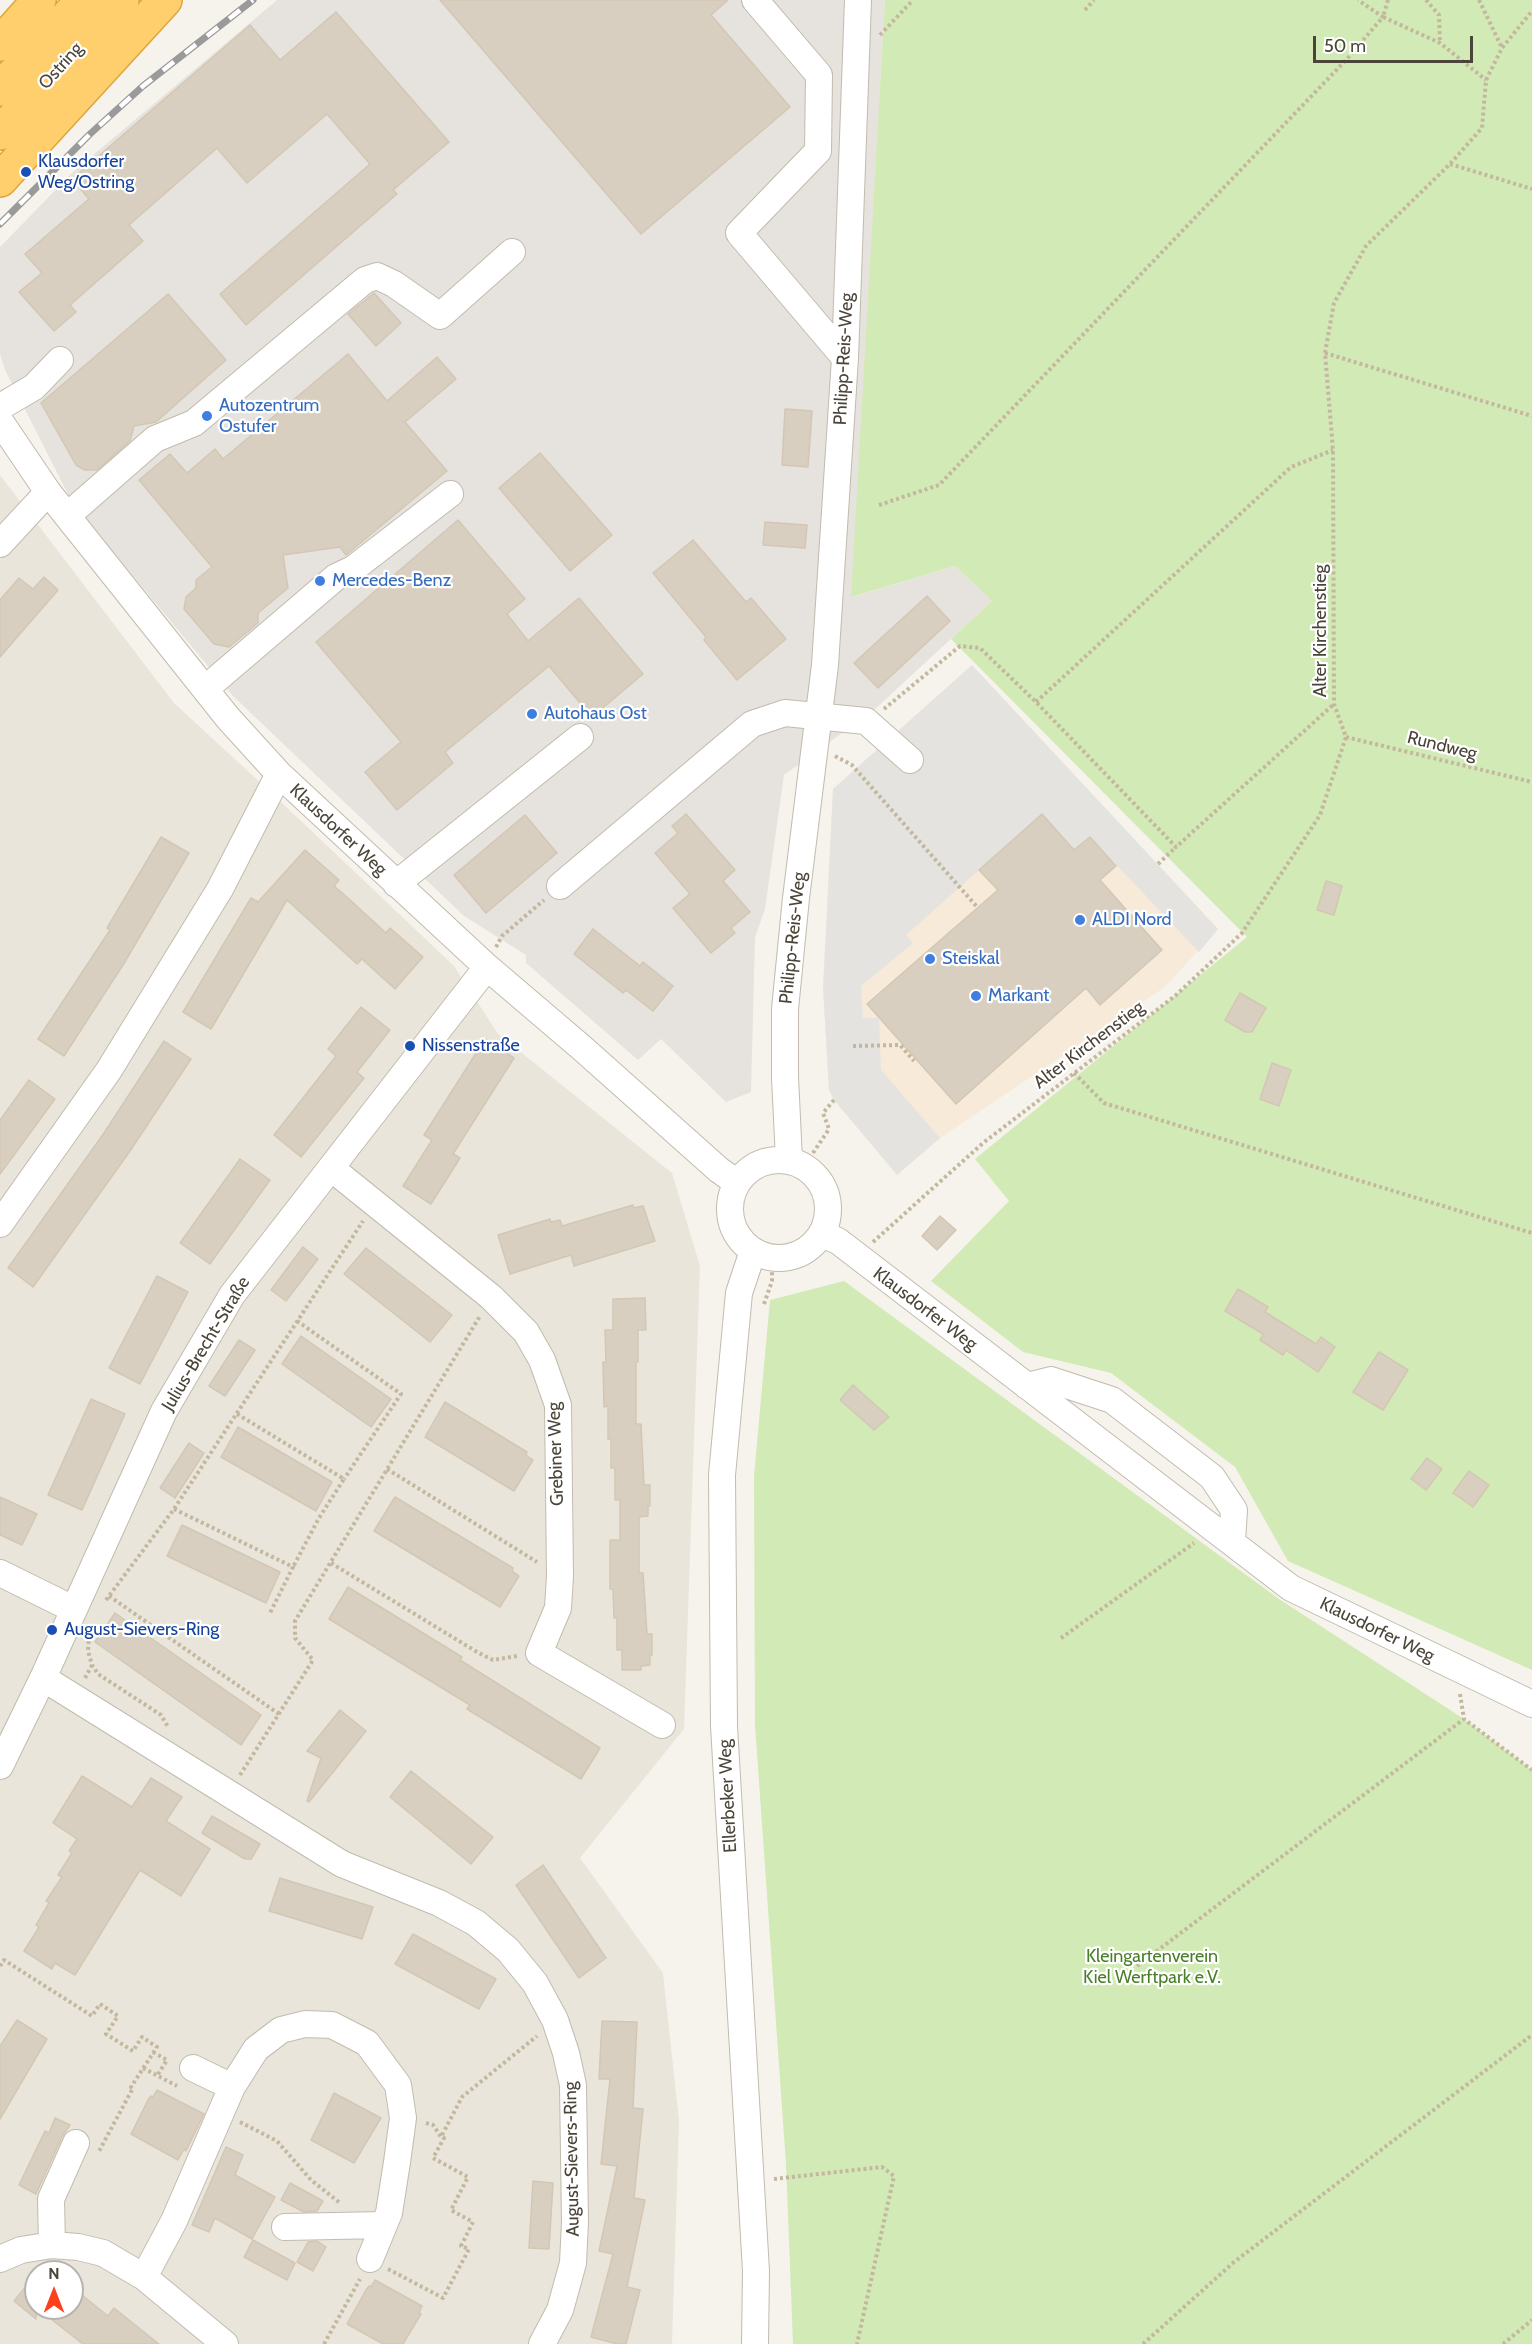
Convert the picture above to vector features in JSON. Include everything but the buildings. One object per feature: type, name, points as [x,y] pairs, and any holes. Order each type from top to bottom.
[{"type":"highway","points":[[0,44],[39,0]]},
{"type":"highway","name":"Ostring","points":[[0,89],[83,0]]},
{"type":"highway","name":"Ostring","points":[[0,133],[122,0]]},
{"type":"highway","points":[[0,180],[165,0]]},
{"type":"street","points":[[755,0],[819,75],[818,151],[739,233],[845,358]]},
{"type":"street","name":"Philipp-Reis-Weg","points":[[796,1163],[785,1077],[785,1009],[796,898],[825,665],[845,358],[858,0]]},
{"type":"street","points":[[67,516],[155,439],[194,423],[364,280],[377,276],[394,284],[440,316],[512,252]]},
{"type":"street","points":[[0,407],[34,387],[60,360]]},
{"type":"street","name":"Klausdorfer Weg","points":[[0,421],[48,492],[205,689],[279,774],[487,967],[736,1182]]},
{"type":"street","points":[[0,544],[48,492]]},
{"type":"street","points":[[205,689],[336,577],[353,570],[450,494]]},
{"type":"street","points":[[560,886],[752,724],[785,712],[866,721],[910,760]]},
{"type":"street","points":[[396,884],[580,737]]},
{"type":"street","points":[[0,1224],[109,1070],[220,889],[279,774]]},
{"type":"street","name":"Julius-Brecht-Straße","points":[[0,1766],[43,1678],[82,1617],[164,1411],[232,1294],[487,967]]},
{"type":"street","points":[[774,1159],[796,1163],[822,1184],[829,1209],[822,1234],[809,1248],[791,1257],[762,1255],[739,1238],[730,1220],[730,1201],[736,1182],[746,1171],[759,1163],[774,1159]]},
{"type":"street","name":"Grebiner Weg","points":[[331,1168],[491,1297],[526,1332],[542,1360],[558,1405],[560,1576],[558,1608],[538,1653]]},
{"type":"street","name":"Klausdorfer Weg","points":[[822,1234],[838,1241],[1291,1587],[1532,1704]]},
{"type":"street","name":"Ellerbeker Weg","points":[[755,2344],[756,2271],[724,1726],[722,1486],[739,1293],[762,1255]]},
{"type":"street","points":[[1027,1386],[1051,1380],[1112,1400],[1212,1477],[1234,1510],[1223,1535]]},
{"type":"street","points":[[0,1573],[82,1617]]},
{"type":"street","points":[[538,1653],[662,1725]]},
{"type":"street","name":"August-Sievers-Ring","points":[[43,1678],[342,1864],[439,1903],[476,1923],[508,1950],[535,1983],[555,2020],[573,2085],[575,2222],[573,2263],[560,2310],[542,2344]]},
{"type":"street","points":[[144,2277],[174,2221],[232,2087],[256,2049],[281,2030],[305,2024],[333,2025],[367,2043],[398,2085],[403,2118],[389,2212],[370,2259]]},
{"type":"street","points":[[193,2068],[232,2087]]},
{"type":"street","points":[[52,2245],[51,2199],[76,2143]]},
{"type":"street","points":[[285,2227],[384,2225]]},
{"type":"street","points":[[0,2259],[21,2250],[52,2245],[78,2247],[103,2253],[144,2277],[225,2344]]},
{"type":"path","points":[[856,58],[914,0]]},
{"type":"path","points":[[1085,10],[1094,0]]},
{"type":"path","points":[[1358,0],[1383,16],[1440,43],[1486,80]]},
{"type":"path","points":[[879,505],[939,485],[1337,69],[1383,16],[1388,0]]},
{"type":"path","points":[[1426,0],[1439,15],[1440,43]]},
{"type":"path","points":[[1479,0],[1502,48]]},
{"type":"path","name":"Alter Kirchenstieg","points":[[859,1259],[878,1237],[983,1143],[1176,996],[1242,933],[1320,815],[1346,737],[1334,704],[1333,450],[1325,353],[1334,303],[1366,246],[1450,164],[1482,128],[1486,80],[1502,48],[1532,11]]},
{"type":"path","points":[[1450,164],[1532,189]]},
{"type":"path","points":[[1325,353],[1532,416]]},
{"type":"path","points":[[1036,702],[1291,467],[1333,450]]},
{"type":"path","points":[[866,721],[960,646],[980,648],[1036,702],[1176,847]]},
{"type":"path","points":[[1158,864],[1334,704]]},
{"type":"path","name":"Rundweg","points":[[1346,737],[1532,782]]},
{"type":"path","points":[[815,746],[852,765],[978,908]]},
{"type":"path","points":[[487,967],[502,936],[560,886]]},
{"type":"path","points":[[853,1046],[900,1045],[914,1061]]},
{"type":"path","points":[[1074,1073],[1104,1103],[1532,1233]]},
{"type":"path","points":[[796,1163],[829,1128],[823,1113],[834,1100]]},
{"type":"path","points":[[103,1603],[174,1509],[374,1203]]},
{"type":"path","points":[[762,1255],[772,1281],[764,1298],[763,1310]]},
{"type":"path","points":[[229,1793],[313,1660],[295,1638],[295,1621],[491,1297]]},
{"type":"path","points":[[270,1613],[319,1518],[401,1394],[297,1322]]},
{"type":"path","points":[[237,1414],[344,1479]]},
{"type":"path","points":[[387,1469],[560,1576]]},
{"type":"path","points":[[174,1509],[293,1568]]},
{"type":"path","points":[[1061,1638],[1223,1535]]},
{"type":"path","points":[[332,1563],[493,1660],[538,1653]]},
{"type":"path","points":[[109,1596],[279,1714]]},
{"type":"path","points":[[82,1617],[92,1665],[98,1674],[161,1715],[180,1748],[174,1760]]},
{"type":"path","points":[[1457,1669],[1464,1719],[1532,1770]]},
{"type":"path","points":[[1137,1966],[1464,1719]]},
{"type":"path","points":[[0,1966],[4,1960],[92,2016],[100,2004],[118,2016],[106,2034],[133,2051],[142,2037],[157,2047],[131,2087],[133,2088],[104,2143]]},
{"type":"path","points":[[1143,2344],[1234,2262],[1532,2035]]},
{"type":"path","points":[[445,2129],[462,2097],[533,2040]]},
{"type":"path","points":[[143,2068],[157,2076],[167,2061],[153,2052]]},
{"type":"path","points":[[243,2123],[277,2141],[311,2180],[347,2208]]},
{"type":"path","points":[[324,2344],[370,2259],[443,2298],[455,2278],[469,2249],[461,2246],[473,2222],[451,2210],[468,2177],[433,2158],[444,2138],[441,2137]]},
{"type":"path","points":[[774,2190],[773,2179],[882,2167],[894,2176],[857,2344]]},
{"type":"path","points":[[1503,2344],[1532,2320]]},
{"type":"shaded area","points":[[277,0],[885,0],[852,597],[955,566],[992,601],[875,709],[784,775],[765,909],[755,937],[751,1092],[726,1102],[661,1039],[638,1060],[526,963],[526,955],[464,916],[233,696],[73,504],[5,370],[0,354],[0,247],[73,172]]},
{"type":"shaded area","points":[[0,475],[174,703],[454,966],[498,1034],[672,1173],[700,1266],[684,1729],[580,1858],[663,1973],[679,2121],[672,2344],[0,2344]]},
{"type":"shaded area","points":[[972,665],[1218,929],[1165,987],[940,1138],[897,1175],[834,1100],[829,1090],[823,988],[833,789]]},
{"type":"shaded area","points":[[972,665],[1218,929],[1199,952],[1090,837],[1074,850],[1042,814],[906,935],[913,943],[861,986],[863,1018],[879,1018],[881,1070],[940,1138],[897,1175],[834,1100],[829,1090],[823,988],[833,789]]},
{"type":"green space","points":[[885,0],[1532,0],[1532,1670],[1288,1561],[1235,1467],[1111,1373],[1023,1352],[931,1281],[1009,1201],[975,1159],[1247,937],[951,639],[992,601],[955,566],[851,597]]},
{"type":"green space","name":"Kleingartenverein Kiel Werftpark e.V.","points":[[844,1281],[1279,1599],[1464,1719],[1532,1770],[1532,2344],[793,2344],[786,2164],[755,1725],[754,1476],[770,1300]]},
{"type":"railway","points":[[0,224],[90,134],[143,86],[253,0]]},
{"type":"place","name":"Klausdorfer Weg/Ostring","points":[[26,172]]},
{"type":"place","name":"Autozentrum Ostufer","points":[[207,416]]},
{"type":"place","name":"Mercedes-Benz","points":[[320,581]]},
{"type":"place","name":"Autohaus Ost","points":[[532,714]]},
{"type":"place","name":"ALDI Nord","points":[[1080,920]]},
{"type":"place","name":"Steiskal","points":[[930,959]]},
{"type":"place","name":"Markant","points":[[976,996]]},
{"type":"place","name":"Nissenstraße","points":[[410,1046]]},
{"type":"place","name":"August-Sievers-Ring","points":[[52,1630]]}]
